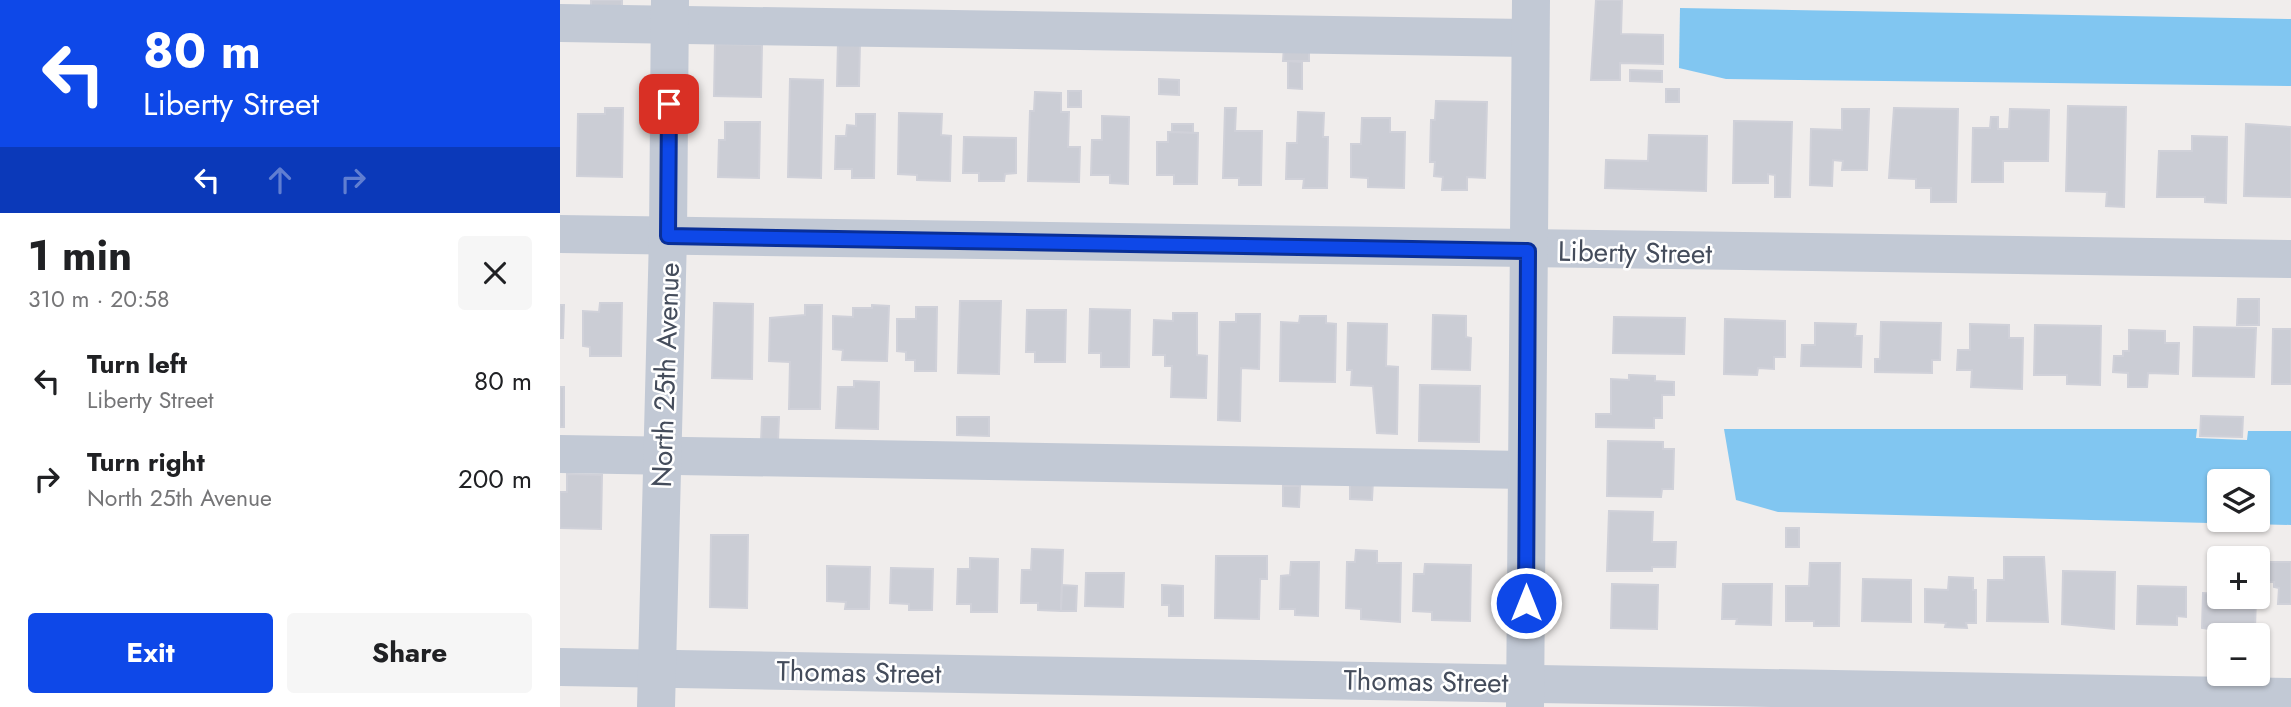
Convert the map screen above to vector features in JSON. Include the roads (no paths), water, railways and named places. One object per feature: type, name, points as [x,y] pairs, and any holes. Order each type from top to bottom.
[{"type":"street","points":[[1525,695],[1531,0]]},
{"type":"street","points":[[560,23],[670,12],[1530,38]]},
{"type":"street","name":"North 25th Avenue","points":[[656,707],[668,236],[670,12]]},
{"type":"street","name":"Liberty Street","points":[[560,234],[1528,251],[2291,260]]},
{"type":"street","points":[[560,454],[1527,470]]},
{"type":"street","name":"Thomas Street","points":[[560,667],[1525,695],[2291,697]]},
{"type":"water","points":[[1680,8],[2291,19],[2291,86],[1726,79],[1679,68]]},
{"type":"water","points":[[1724,429],[2197,429],[2196,438],[2247,440],[2248,431],[2291,431],[2291,525],[2270,524],[2270,469],[2207,469],[2207,523],[1778,512],[1736,500]]}]
